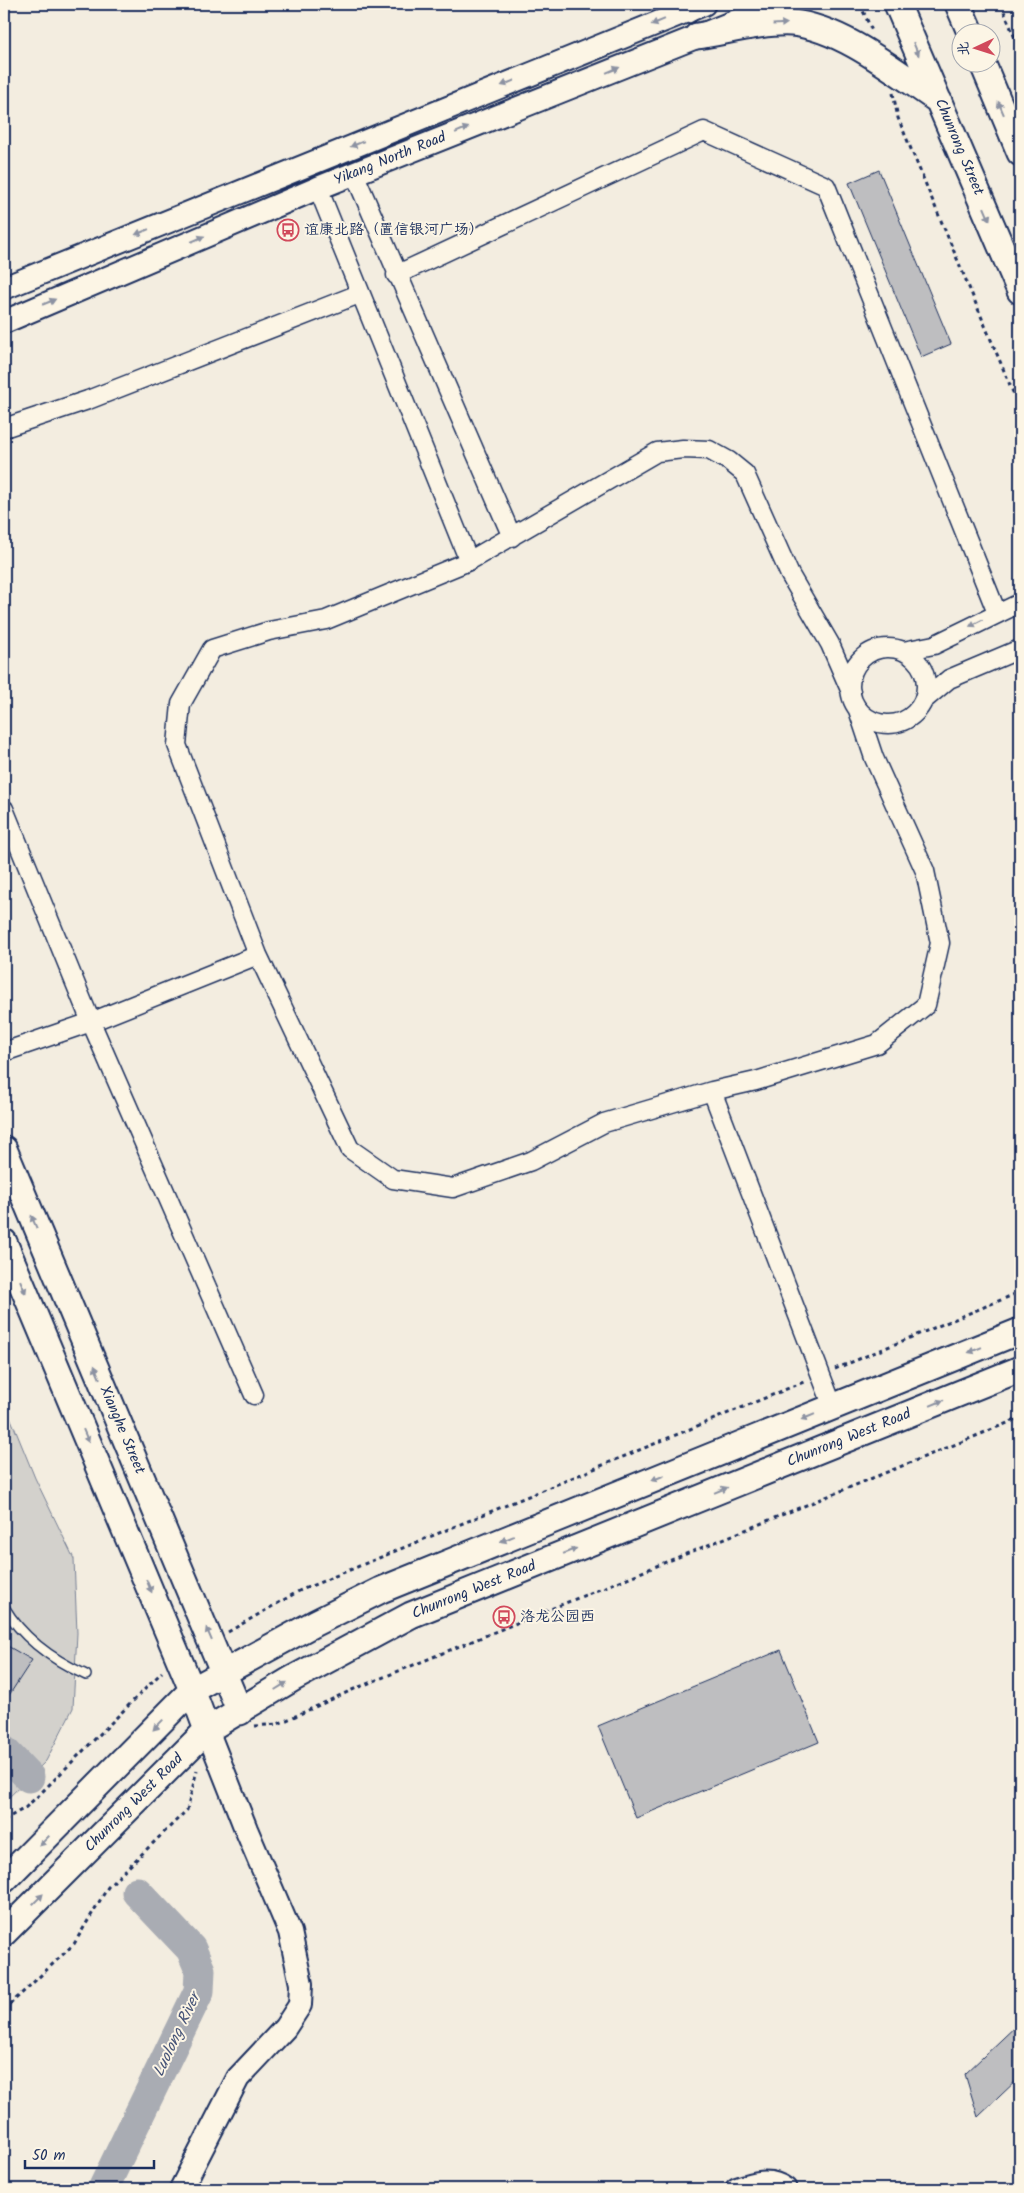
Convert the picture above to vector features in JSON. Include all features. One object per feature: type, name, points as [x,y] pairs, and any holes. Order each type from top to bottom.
[{"type":"main road","name":"Chunrong Street","points":[[897,4],[1020,291]]},
{"type":"main road","points":[[958,4],[966,22]]},
{"type":"main road","points":[[697,36],[791,23],[816,28],[844,40],[886,65],[939,101]]},
{"type":"main road","points":[[986,72],[1020,153]]},
{"type":"main road","name":"Xianghe Street","points":[[4,1149],[246,1719]]},
{"type":"main road","points":[[4,1242],[178,1656],[207,1730]]},
{"type":"main road","points":[[4,1880],[192,1690],[315,1623],[381,1590],[1020,1331]]},
{"type":"main road","name":"Chunrong West Road","points":[[4,1933],[207,1730],[246,1719],[292,1679],[411,1615],[1020,1369]]},
{"type":"street","name":"Yikang North Road","points":[[4,322],[354,173],[779,4]]},
{"type":"street","name":"Yikang North Road","points":[[4,288],[695,6]]},
{"type":"street","points":[[396,275],[704,131],[826,186],[997,613]]},
{"type":"street","points":[[354,173],[396,275],[512,537]]},
{"type":"street","points":[[318,188],[359,294],[469,561]]},
{"type":"street","points":[[4,428],[88,400],[359,294]]},
{"type":"street","points":[[683,449],[709,450],[729,461],[745,474],[790,575],[830,644],[858,710],[874,758],[925,871],[940,943],[926,1005],[877,1044],[756,1081],[712,1091],[604,1123],[531,1161],[453,1188],[393,1179],[350,1149],[258,955],[177,745],[181,704],[212,649],[269,631],[326,620],[469,561],[657,452],[683,449]]},
{"type":"street","points":[[851,692],[853,672],[865,656],[883,648],[903,651],[934,645],[1020,603]]},
{"type":"street","points":[[830,644],[844,652],[865,656]]},
{"type":"street","points":[[874,758],[880,739],[894,724],[912,717],[923,701],[949,680],[1020,648]]},
{"type":"street","points":[[903,651],[918,663],[923,672],[926,691],[923,701]]},
{"type":"street","points":[[858,710],[874,722],[894,724]]},
{"type":"street","points":[[4,809],[91,1022],[254,1395]]},
{"type":"street","points":[[4,1052],[91,1022],[258,955]]},
{"type":"street","points":[[712,1091],[833,1407]]},
{"type":"street","points":[[181,2189],[238,2078],[285,2028],[300,2005],[302,1984],[290,1932],[246,1829],[207,1730]]},
{"type":"street","points":[[737,2189],[760,2182],[779,2185],[785,2189]]},
{"type":"lane","points":[[4,1607],[14,1623],[41,1649],[86,1675]]},
{"type":"path","points":[[860,4],[886,65],[898,118],[1020,409]]},
{"type":"path","points":[[1001,4],[1020,50]]},
{"type":"path","points":[[212,1641],[299,1591],[1020,1292]]},
{"type":"path","points":[[246,1719],[278,1724],[352,1690],[1020,1418]]},
{"type":"path","points":[[4,1820],[24,1808],[39,1795],[111,1726],[178,1656]]},
{"type":"path","points":[[4,2010],[74,1944],[108,1887],[187,1810],[198,1766]]},
{"type":"shaded area","points":[[4,1402],[35,1478],[74,1559],[77,1633],[73,1708],[46,1761],[4,1802]]},
{"type":"building","points":[[879,170],[951,344],[921,357],[849,183]]},
{"type":"building","points":[[4,1644],[32,1660],[4,1703]]},
{"type":"building","points":[[781,1650],[819,1742],[636,1818],[598,1726]]},
{"type":"building","points":[[1020,2022],[1020,2077],[978,2117],[965,2074]]},
{"type":"waterway","name":"Luolong River","points":[[4,1751],[29,1777]]},
{"type":"waterway","name":"Luolong River","points":[[103,2189],[199,1991],[200,1970],[191,1949],[137,1892]]},
{"type":"place","name":"谊康北路（置信银河广场）","points":[[288,230]]},
{"type":"place","name":"洛龙公园西","points":[[504,1617]]}]
